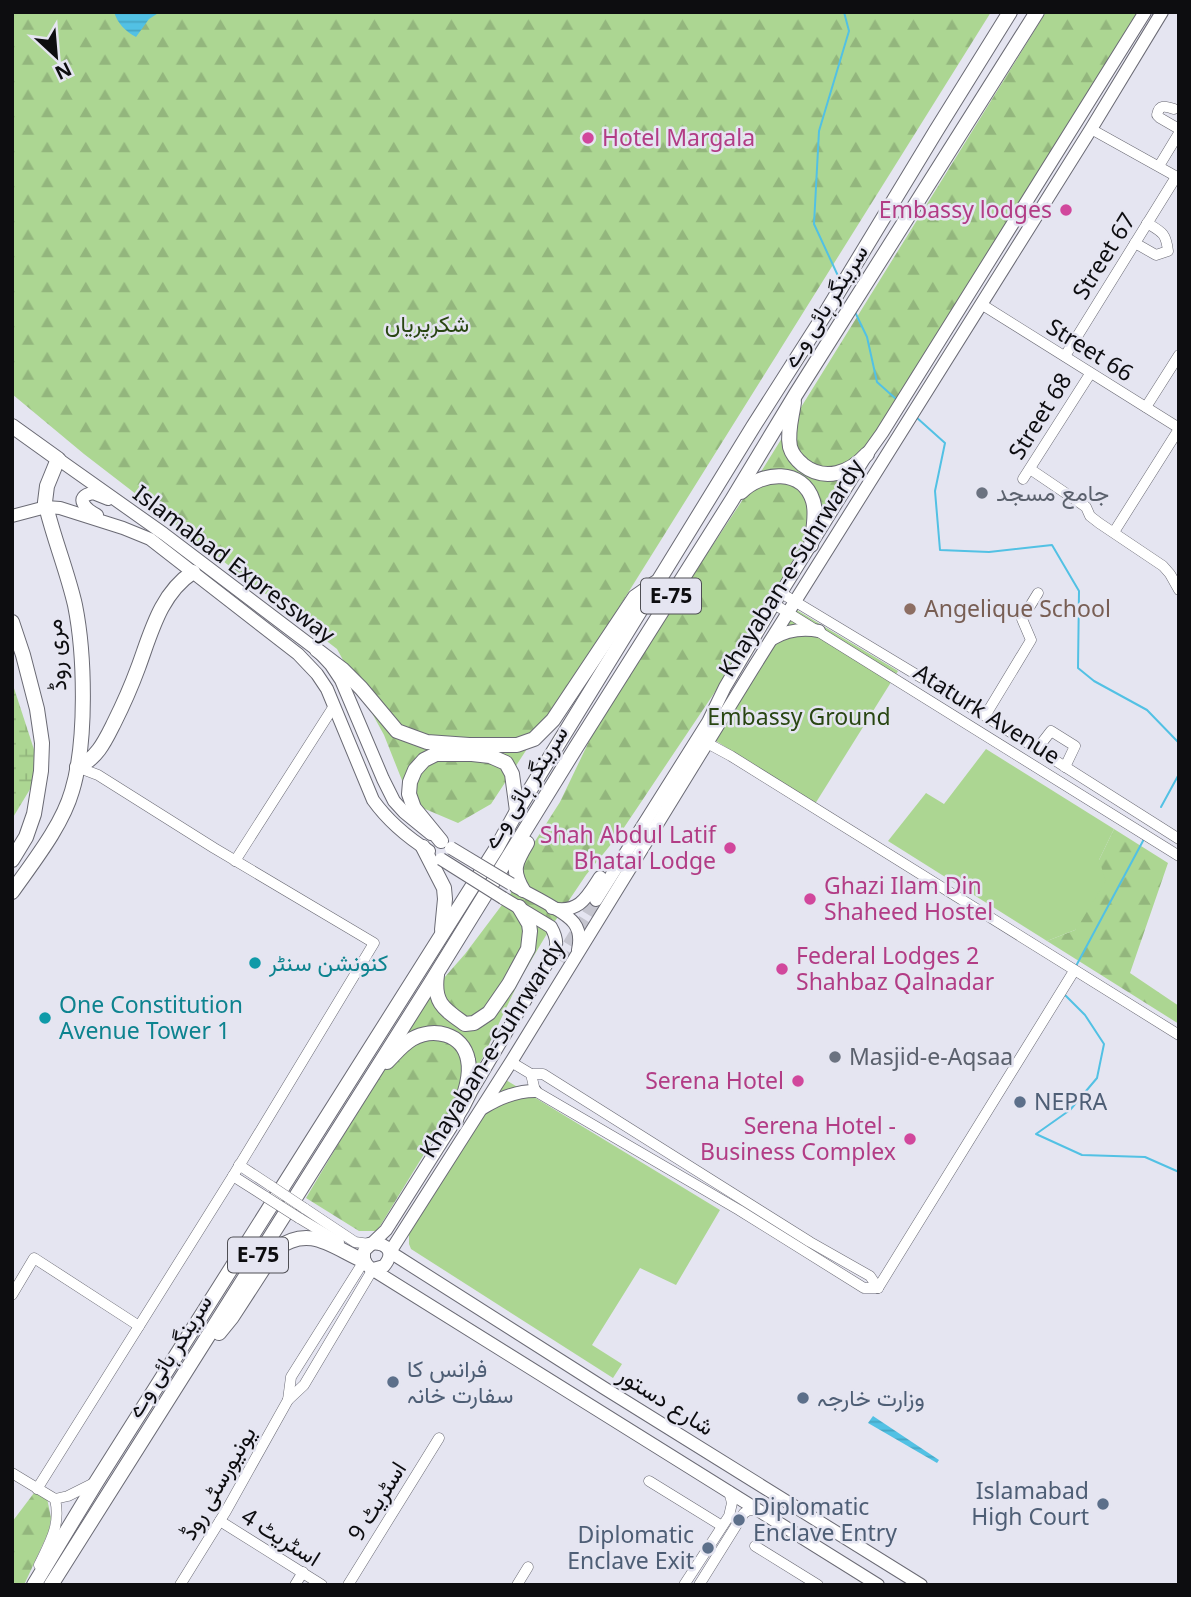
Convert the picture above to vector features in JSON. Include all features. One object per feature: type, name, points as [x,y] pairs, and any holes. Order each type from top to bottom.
[{"type":"highway","name":"سرینگر ہائی وے","points":[[32,1585],[496,849],[1010,12]]},
{"type":"highway","points":[[1016,12],[952,112],[953,121],[962,121],[1016,35],[1035,15]]},
{"type":"highway","name":"سرینگر ہائی وے","points":[[51,1585],[1035,15]]},
{"type":"highway","points":[[858,258],[876,237],[938,136],[946,133],[950,141],[896,227],[886,251]]},
{"type":"highway","points":[[796,394],[789,435],[790,446],[792,453],[806,467],[815,472],[835,474],[853,467],[867,453]]},
{"type":"highway","points":[[12,426],[58,459]]},
{"type":"highway","name":"مری روڈ","points":[[12,892],[56,825],[72,792],[81,740],[82,678],[79,637],[73,599],[46,507],[45,492],[58,459]]},
{"type":"highway","points":[[732,500],[753,482],[765,477],[777,475],[801,484],[810,494],[814,508],[811,545]]},
{"type":"highway","points":[[77,767],[94,757],[107,738],[165,600],[176,586],[193,572]]},
{"type":"highway","points":[[317,650],[352,678],[397,732],[427,742],[517,745],[534,738],[553,720],[635,597],[659,581]]},
{"type":"highway","name":"مری روڈ","points":[[12,622],[37,709],[42,743],[41,772],[34,814],[26,837],[12,860]]},
{"type":"highway","points":[[517,887],[516,862],[565,779],[575,749]]},
{"type":"highway","points":[[446,844],[414,808],[409,794],[415,770],[424,760],[436,754],[490,756],[506,763],[512,774],[517,811]]},
{"type":"highway","points":[[424,847],[444,888],[442,935]]},
{"type":"highway","points":[[438,970],[435,987],[445,1010],[465,1024],[474,1023],[489,1013],[528,949],[530,931],[519,907]]},
{"type":"highway","points":[[364,1087],[410,1040],[440,1032],[451,1035],[463,1046],[468,1060],[468,1077],[460,1114]]},
{"type":"highway","points":[[200,1350],[232,1317],[266,1263],[285,1242],[301,1237],[312,1238],[367,1262]]},
{"type":"main road","name":"Khayaban-e-Suhrwardy","points":[[725,687],[867,453],[1145,12]]},
{"type":"main road","name":"Khayaban-e-Suhrwardy","points":[[390,1252],[511,1062],[1162,12]]},
{"type":"main road","points":[[918,375],[931,382]]},
{"type":"main road","name":"Islamabad Expressway","points":[[58,459],[133,511],[317,650],[341,680],[394,801],[415,822],[446,844],[568,916],[576,925],[579,938],[577,954]]},
{"type":"main road","points":[[122,528],[88,510],[83,501],[85,496],[97,494],[133,511]]},
{"type":"main road","name":"Islamabad Expressway","points":[[12,516],[46,507],[73,510],[149,539],[298,654],[327,689],[373,800],[389,819],[424,847],[551,927],[555,934],[554,961]]},
{"type":"main road","points":[[771,639],[789,631],[819,631]]},
{"type":"main road","points":[[596,900],[708,722],[725,687]]},
{"type":"main road","points":[[552,908],[569,909],[588,896],[706,712],[725,687]]},
{"type":"main road","points":[[580,904],[581,914],[587,920],[600,916]]},
{"type":"main road","name":"Khayaban-e-Suhrwardy","points":[[369,1244],[386,1230],[398,1212],[554,961]]},
{"type":"main road","points":[[481,1109],[510,1094],[535,1091]]},
{"type":"main road","points":[[398,1212],[411,1219]]},
{"type":"main road","points":[[378,1243],[387,1247],[390,1257],[384,1266],[367,1262],[364,1251],[369,1244],[378,1243]]},
{"type":"main road","name":"شارع دستور","points":[[390,1252],[921,1585]]},
{"type":"main road","name":"شارع دستور","points":[[367,1262],[475,1335],[878,1585]]},
{"type":"street","points":[[1159,166],[1179,131],[1157,115],[1161,106],[1174,109]]},
{"type":"street","points":[[1091,129],[1178,178]]},
{"type":"street","name":"Street 67","points":[[1065,356],[1178,178]]},
{"type":"street","points":[[1135,243],[1156,255],[1167,251],[1167,240],[1163,233],[1147,223]]},
{"type":"street","name":"Street 66","points":[[981,304],[1179,428]]},
{"type":"street","points":[[1146,407],[1179,355]]},
{"type":"street","name":"Street 68","points":[[1023,479],[1090,374]]},
{"type":"street","points":[[1114,532],[1179,428]]},
{"type":"street","points":[[1030,469],[1086,507],[1090,516],[1099,523],[1163,566],[1179,590]]},
{"type":"street","points":[[985,716],[1031,639],[1023,619],[1038,593]]},
{"type":"street","name":"Ataturk Avenue","points":[[778,599],[985,716],[1179,839]]},
{"type":"street","name":"Ataturk Avenue","points":[[791,607],[819,631],[1179,856]]},
{"type":"street","points":[[235,861],[334,706]]},
{"type":"street","points":[[1037,749],[1051,731],[1075,746],[1065,768]]},
{"type":"street","points":[[707,743],[731,755],[1179,1035]]},
{"type":"street","points":[[37,1489],[233,1176],[373,943],[98,775],[77,767]]},
{"type":"street","points":[[878,1288],[1074,971]]},
{"type":"street","points":[[511,1062],[531,1073],[543,1074],[810,1242],[870,1276],[878,1288]]},
{"type":"street","points":[[531,1073],[535,1091],[739,1210],[864,1288],[878,1288]]},
{"type":"street","name":"شارع دستور","points":[[239,1166],[271,1186],[367,1262]]},
{"type":"street","name":"شارع دستور","points":[[233,1176],[266,1197],[355,1242],[369,1244]]},
{"type":"street","points":[[724,1202],[731,1192]]},
{"type":"street","points":[[739,1210],[745,1200]]},
{"type":"street","points":[[12,1295],[34,1258],[139,1326]]},
{"type":"street","name":"یونیورسٹی روڈ","points":[[288,1400],[291,1377],[367,1262]]},
{"type":"street","name":"یونیورسٹی روڈ","points":[[180,1585],[220,1521],[288,1400],[304,1385],[367,1262]]},
{"type":"street","name":"اسٹریٹ 9","points":[[348,1585],[439,1438]]},
{"type":"street","points":[[12,1474],[55,1499],[68,1496],[97,1481]]},
{"type":"street","points":[[649,1480],[722,1526]]},
{"type":"street","points":[[684,1585],[731,1511],[729,1491]]},
{"type":"street","points":[[32,1585],[55,1532],[58,1513],[55,1499]]},
{"type":"street","points":[[699,1585],[744,1513],[749,1510],[761,1511]]},
{"type":"street","name":"اسٹریٹ 4","points":[[220,1521],[322,1585]]},
{"type":"street","points":[[755,1546],[818,1585]]},
{"type":"street","points":[[517,1585],[528,1567]]},
{"type":"street","points":[[295,1585],[303,1572]]},
{"type":"green space","name":"شکرپریاں","points":[[12,12],[991,12],[606,628],[491,804],[458,823],[411,803],[384,735],[337,649],[84,454],[12,394]]},
{"type":"green space","points":[[1046,12],[1142,12],[733,665],[621,832],[586,875],[551,927],[520,979],[481,1061],[377,1231],[359,1231],[306,1198],[437,986],[511,893],[523,860],[560,802],[593,733],[759,475]]},
{"type":"green space","name":"Embassy Ground","points":[[795,609],[898,671],[815,804],[713,739]]},
{"type":"green space","points":[[12,682],[41,771],[12,819]]},
{"type":"green space","points":[[986,749],[1114,829],[1099,860],[1106,881],[1075,930],[1047,941],[888,841],[926,793],[944,804]]},
{"type":"green space","points":[[1114,829],[1168,863],[1130,973],[1179,1006],[1179,1024],[1047,941],[1075,930],[1099,860]]},
{"type":"green space","points":[[506,1080],[720,1210],[676,1285],[640,1268],[592,1345],[622,1364],[613,1378],[411,1249],[409,1244],[409,1234]]},
{"type":"green space","points":[[37,1489],[47,1498],[51,1518],[49,1531],[24,1585],[12,1585],[12,1522]]},
{"type":"water","points":[[114,12],[160,12],[149,19],[136,37],[122,27]]},
{"type":"water","points":[[873,1416],[939,1460],[937,1463],[868,1423]]},
{"type":"waterway","points":[[839,278],[814,224],[819,131],[849,31],[844,12]]},
{"type":"waterway","points":[[855,312],[867,337],[877,382],[896,399]]},
{"type":"waterway","points":[[916,417],[945,443],[935,491],[940,550],[989,552],[1052,545],[1079,591],[1078,668],[1094,681],[1147,710],[1179,743]]},
{"type":"waterway","points":[[1161,807],[1179,774]]},
{"type":"waterway","points":[[1076,966],[1144,839]]},
{"type":"waterway","points":[[1065,995],[1085,1015],[1104,1044],[1097,1078],[1070,1110],[1036,1134],[1082,1155],[1145,1157],[1179,1172]]},
{"type":"tunnel","points":[[559,960],[596,900]]},
{"type":"place","name":"Hotel Margala","points":[[588,138]]},
{"type":"place","name":"Embassy lodges","points":[[1066,210]]},
{"type":"place","name":"جامع مسجد","points":[[982,493]]},
{"type":"place","name":"Angelique School","points":[[910,609]]},
{"type":"place","name":"Shah Abdul Latif Bhatai Lodge","points":[[730,848]]},
{"type":"place","name":"Ghazi Ilam Din Shaheed Hostel","points":[[810,899]]},
{"type":"place","name":"کنونشن سنٹر","points":[[255,963]]},
{"type":"place","name":"Federal Lodges 2 Shahbaz Qalnadar","points":[[782,969]]},
{"type":"place","name":"One Constitution Avenue Tower 1","points":[[45,1018]]},
{"type":"place","name":"Masjid-e-Aqsaa","points":[[835,1057]]},
{"type":"place","name":"Serena Hotel","points":[[798,1081]]},
{"type":"place","name":"NEPRA","points":[[1020,1102]]},
{"type":"place","name":"Serena Hotel - Business Complex","points":[[910,1139]]},
{"type":"place","name":"فرانس کا سفارت خانہ","points":[[393,1382]]},
{"type":"place","name":"وزارت خارجہ","points":[[803,1398]]},
{"type":"place","name":"Islamabad High Court","points":[[1103,1504]]},
{"type":"place","name":"Diplomatic Enclave Entry","points":[[739,1520]]},
{"type":"place","name":"Diplomatic Enclave Exit","points":[[708,1548]]}]
